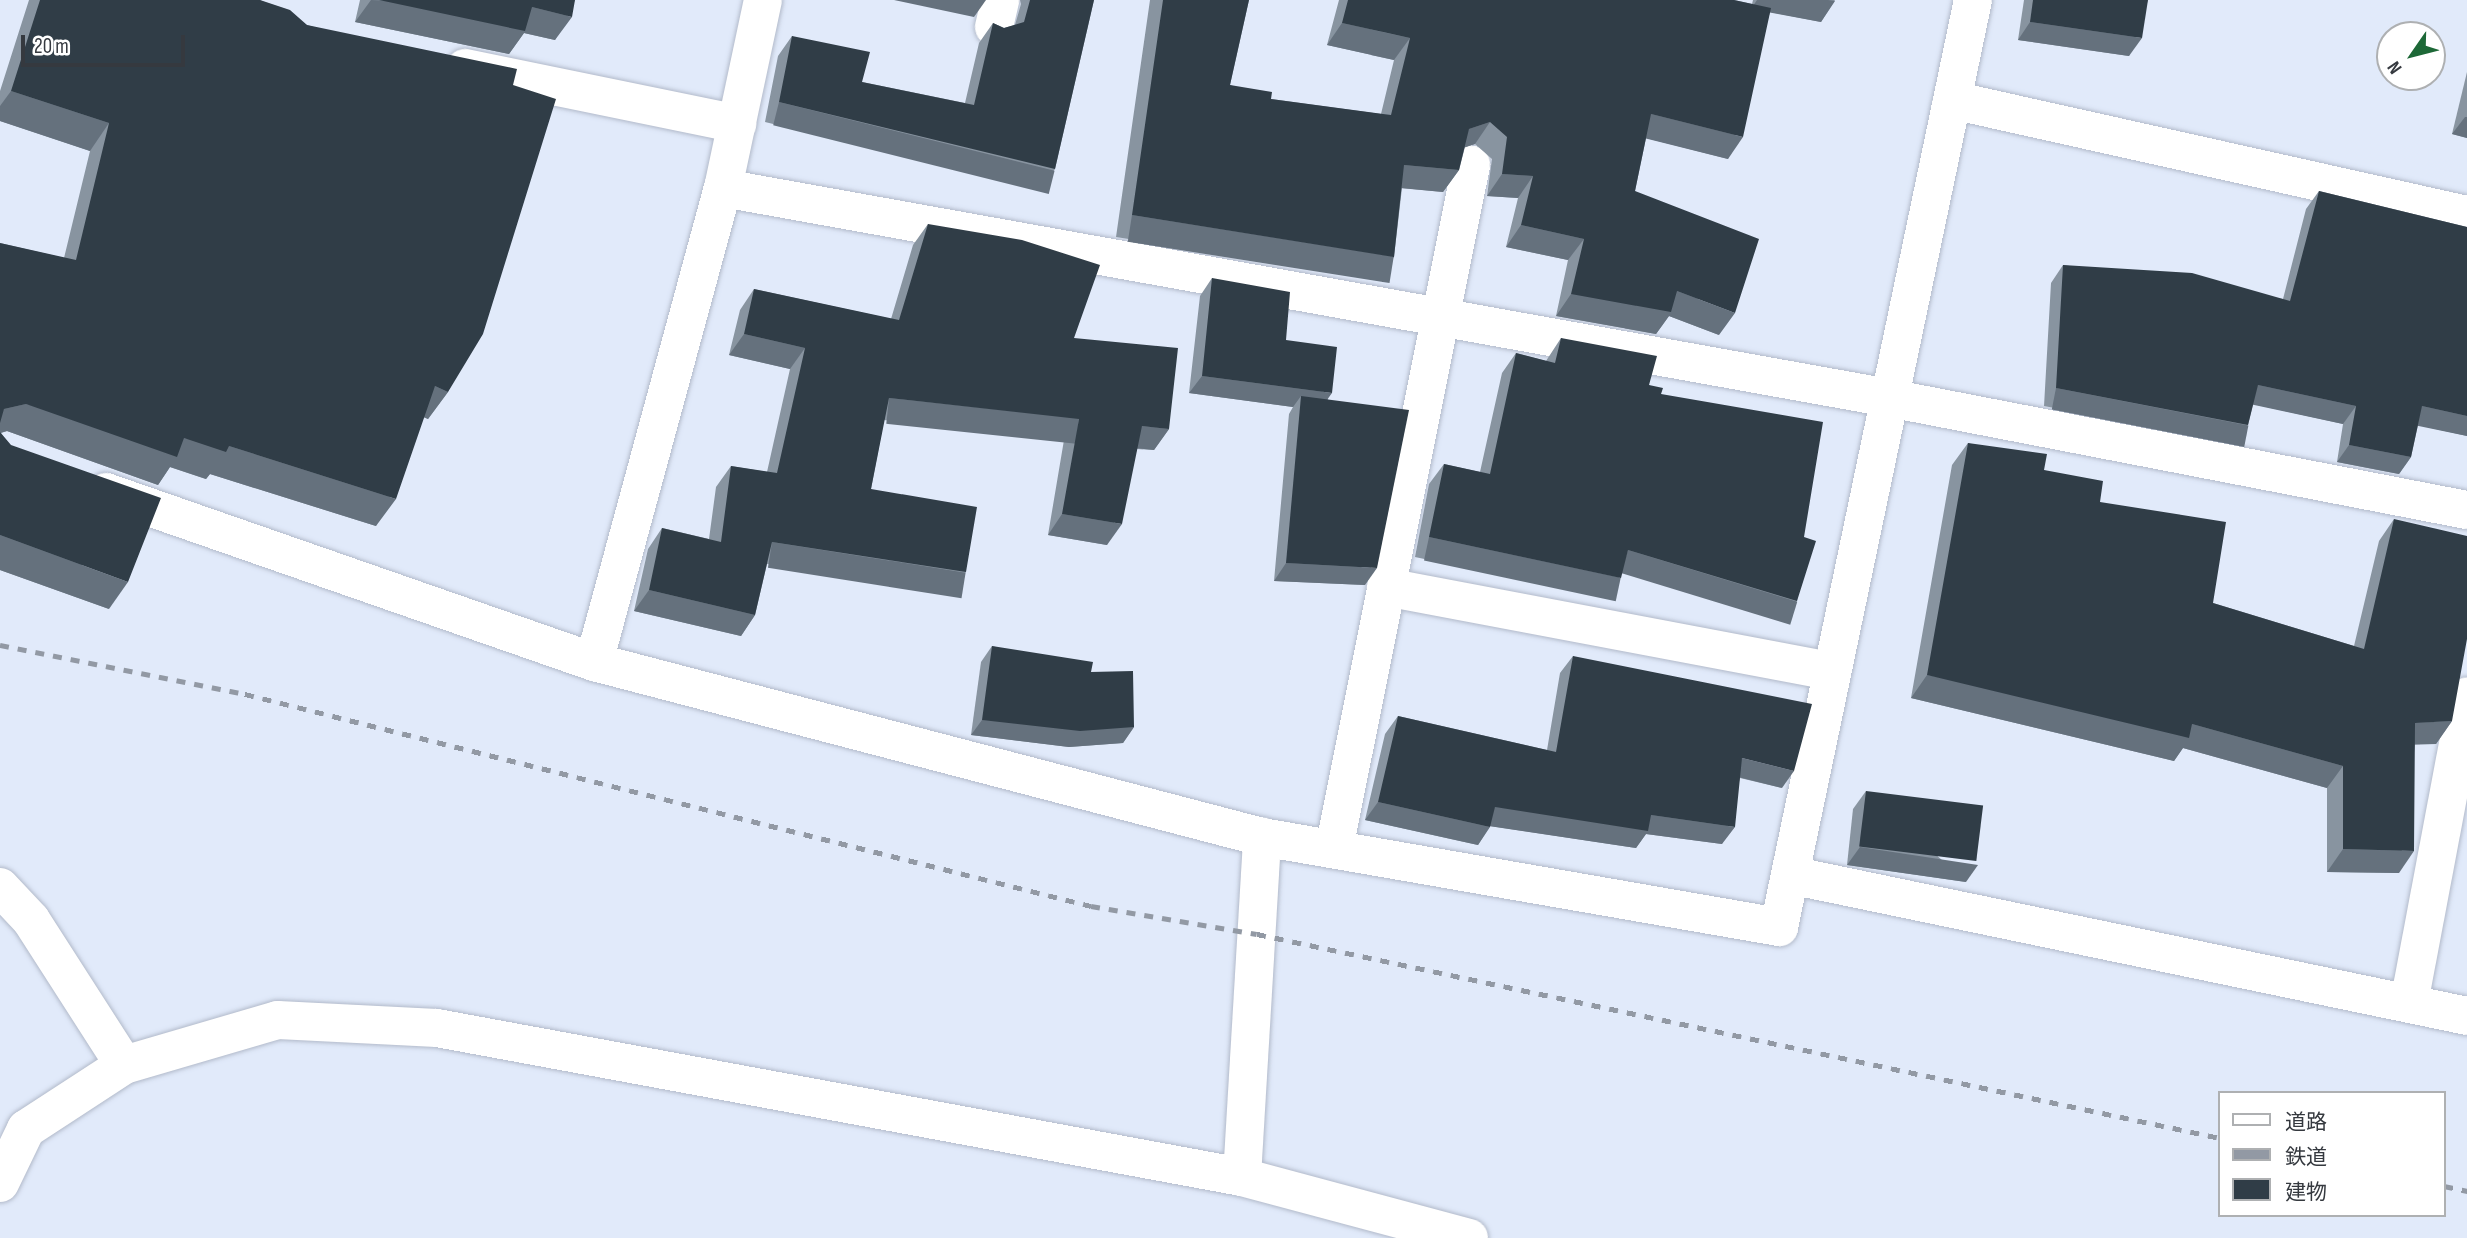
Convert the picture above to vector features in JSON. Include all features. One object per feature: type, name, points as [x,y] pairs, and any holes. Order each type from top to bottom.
[{"type":"street","points":[[594,662],[723,188],[763,0]]},
{"type":"street","points":[[77,481],[594,662],[1262,837],[1779,927],[1973,0]]},
{"type":"street","points":[[427,60],[737,124]]},
{"type":"street","points":[[1952,100],[2467,215]]},
{"type":"street","points":[[1334,849],[1437,317],[1471,165]]},
{"type":"street","points":[[723,188],[1889,398],[2467,510]]},
{"type":"street","points":[[1386,587],[1832,671]]},
{"type":"street","points":[[2409,1003],[2467,695]]},
{"type":"street","points":[[1242,1177],[1262,837]]},
{"type":"street","points":[[1790,875],[2467,1016]]},
{"type":"street","points":[[0,887],[32,920],[124,1065]]},
{"type":"street","points":[[0,1183],[26,1129],[124,1065],[278,1020],[438,1028],[1242,1177],[1469,1238]]},
{"type":"building","points":[[40,0],[260,0],[290,10],[307,25],[517,69],[513,85],[556,99],[483,334],[448,392],[435,386],[396,499],[229,446],[226,452],[184,438],[177,457],[26,404],[4,409],[0,423],[0,243],[76,260],[109,123],[11,91]]},
{"type":"building","points":[[379,0],[575,0],[572,17],[532,7],[525,31]]},
{"type":"building","points":[[1030,0],[1094,0],[1055,169],[779,102],[792,36],[870,52],[862,82],[974,105],[993,23],[1004,28],[1024,22]]},
{"type":"building","points":[[1163,0],[1249,0],[1230,85],[1272,92],[1271,99],[1391,115],[1410,38],[1342,23],[1348,0],[1734,0],[1771,8],[1743,137],[1651,114],[1635,191],[1759,239],[1735,313],[1677,291],[1671,312],[1571,294],[1584,239],[1521,225],[1533,176],[1502,174],[1507,137],[1490,122],[1469,129],[1459,170],[1404,165],[1394,257],[1132,215]]},
{"type":"building","points":[[2033,0],[2148,0],[2142,38],[2030,22]]},
{"type":"building","points":[[2319,191],[2467,227],[2467,416],[2422,406],[2411,457],[2349,445],[2356,406],[2258,385],[2248,425],[2056,388],[2063,265],[2192,273],[2290,301]]},
{"type":"building","points":[[928,224],[1022,240],[1100,265],[1074,338],[1178,348],[1169,429],[1142,426],[1122,524],[1062,514],[1079,419],[889,398],[871,489],[977,507],[966,572],[772,542],[755,615],[649,590],[662,528],[721,542],[731,466],[777,473],[805,348],[744,334],[754,289],[899,320]]},
{"type":"building","points":[[1212,278],[1290,292],[1286,340],[1337,347],[1332,393],[1202,376]]},
{"type":"building","points":[[1561,338],[1657,356],[1649,385],[1663,388],[1661,394],[1823,422],[1804,537],[1816,541],[1797,601],[1628,550],[1621,578],[1429,537],[1444,464],[1490,474],[1516,353],[1555,363]]},
{"type":"building","points":[[1301,396],[1409,410],[1377,568],[1286,563]]},
{"type":"building","points":[[0,432],[11,445],[161,498],[128,582],[0,535]]},
{"type":"building","points":[[1968,443],[2047,454],[2044,470],[2103,481],[2100,502],[2226,522],[2213,603],[2364,649],[2394,519],[2467,536],[2467,639],[2452,721],[2415,723],[2414,851],[2343,849],[2343,766],[2192,724],[2189,738],[1927,675]]},
{"type":"building","points":[[992,646],[1093,662],[1091,672],[1133,671],[1134,727],[1080,731],[982,720]]},
{"type":"building","points":[[1573,656],[1812,704],[1794,771],[1742,758],[1735,827],[1651,815],[1648,831],[1495,807],[1490,827],[1378,802],[1398,716],[1556,752]]},
{"type":"building","points":[[1866,791],[1983,805],[1976,861],[1859,847]]},
{"type":"railway","points":[[0,645],[245,694],[1091,906],[1257,934],[2218,1138]]},
{"type":"railway","points":[[2446,1186],[2467,1191]]}]
